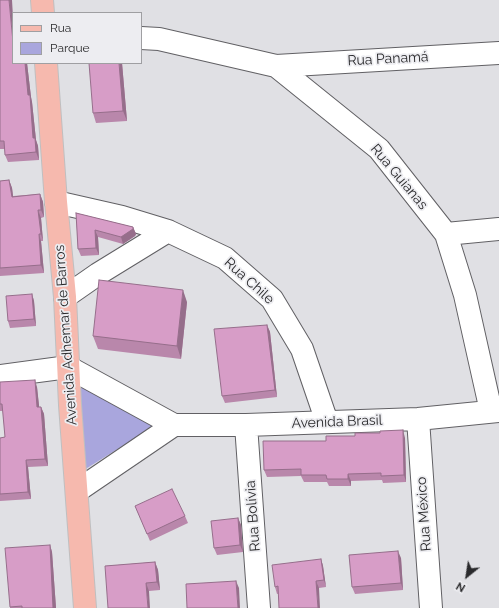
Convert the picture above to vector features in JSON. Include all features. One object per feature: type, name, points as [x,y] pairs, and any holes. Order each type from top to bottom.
[{"type":"main road","points":[[42,0],[43,12]]},
{"type":"main road","name":"Avenida Adhemar de Barros","points":[[46,64],[56,202],[65,298],[68,367],[85,608]]},
{"type":"street","name":"Rua Guianas","points":[[142,38],[159,39],[276,66],[379,149],[446,234],[465,295],[495,411]]},
{"type":"street","name":"Rua Panamá","points":[[276,66],[499,53]]},
{"type":"street","name":"Rua Chile","points":[[56,202],[122,217],[168,231],[224,258],[272,299],[302,349],[326,422]]},
{"type":"street","points":[[446,234],[499,229]]},
{"type":"street","points":[[65,298],[104,270],[168,231]]},
{"type":"street","points":[[0,376],[68,367]]},
{"type":"street","name":"Avenida Brasil","points":[[68,367],[174,426],[418,419],[495,411]]},
{"type":"street","name":"Rua México","points":[[418,419],[431,608]]},
{"type":"street","name":"Rua Bolívia","points":[[246,425],[259,608]]},
{"type":"street","points":[[77,491],[174,426]]},
{"type":"green space","points":[[79,378],[156,425],[84,470]]},
{"type":"building","points":[[0,0],[9,0],[12,32],[12,64],[25,64],[28,95],[30,95],[33,138],[35,138],[36,152],[5,155],[4,141],[0,141]]},
{"type":"building","points":[[89,64],[119,64],[123,111],[93,113]]},
{"type":"building","points":[[9,180],[12,197],[40,194],[41,210],[38,210],[41,234],[39,234],[41,265],[0,268],[0,181]]},
{"type":"building","points":[[76,213],[133,227],[133,229],[121,237],[95,230],[96,248],[78,249]]},
{"type":"building","points":[[99,280],[183,290],[177,346],[93,336]]},
{"type":"building","points":[[32,294],[34,319],[8,321],[6,296]]},
{"type":"building","points":[[267,325],[275,390],[222,396],[214,329]]},
{"type":"building","points":[[35,380],[37,407],[41,407],[45,459],[26,460],[28,492],[0,494],[0,438],[5,437],[2,404],[0,404],[0,382]]},
{"type":"building","points":[[403,430],[404,475],[381,476],[381,473],[348,474],[348,479],[327,479],[326,475],[301,475],[301,469],[264,470],[263,441],[326,441],[326,436],[355,436],[355,433],[380,433],[380,431]]},
{"type":"building","points":[[172,489],[185,516],[147,534],[135,506]]},
{"type":"building","points":[[238,518],[240,545],[214,548],[211,521]]},
{"type":"building","points":[[50,545],[53,608],[22,608],[22,606],[10,607],[5,548]]},
{"type":"building","points":[[398,551],[401,583],[352,587],[349,555]]},
{"type":"building","points":[[321,559],[324,580],[316,581],[318,608],[279,608],[278,586],[275,587],[272,565]]},
{"type":"building","points":[[155,562],[157,582],[146,583],[148,608],[108,608],[105,566]]},
{"type":"building","points":[[236,581],[238,608],[187,608],[186,584]]}]
